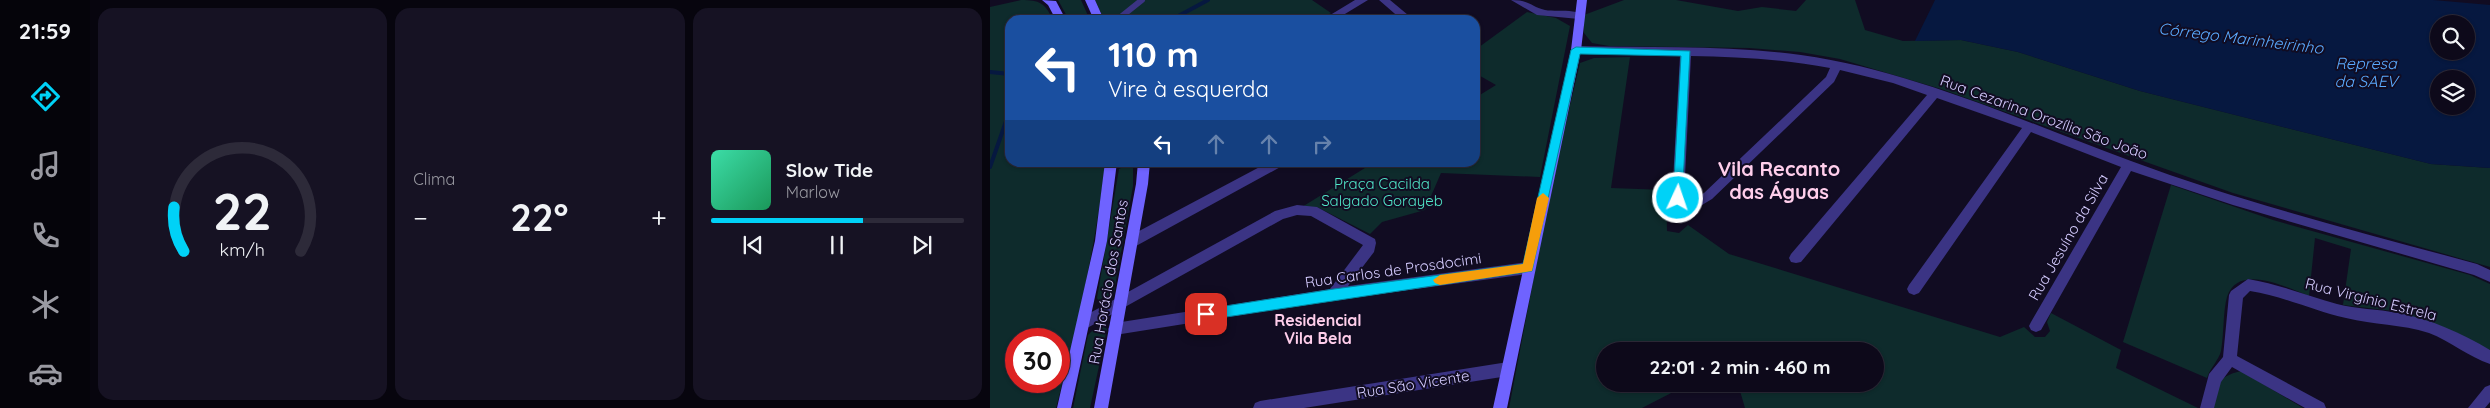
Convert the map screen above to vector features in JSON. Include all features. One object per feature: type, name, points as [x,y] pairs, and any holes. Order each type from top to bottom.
[{"type":"main road","points":[[1047,0],[1052,3],[1058,15]]},
{"type":"main road","points":[[1090,0],[1097,15]]},
{"type":"main road","points":[[1500,408],[1528,268],[1576,50],[1582,0]]},
{"type":"main road","name":"Rua Horácio dos Santos","points":[[1064,408],[1101,242],[1110,167]]},
{"type":"main road","name":"Rua Horácio dos Santos","points":[[1102,408],[1144,167]]},
{"type":"street","points":[[1336,15],[1364,0]]},
{"type":"street","points":[[1384,0],[1403,15]]},
{"type":"street","points":[[1516,0],[1540,14],[1579,16]]},
{"type":"street","name":"Rua Cezarina Orozília São João","points":[[1576,50],[1750,54],[1802,59],[1895,80],[2029,126],[2128,165],[2233,200],[2477,270],[2490,276]]},
{"type":"street","points":[[1686,53],[1678,198],[1687,209],[1708,196],[1830,79],[1837,66]]},
{"type":"street","points":[[1796,258],[1935,93]]},
{"type":"street","points":[[1914,289],[2029,126]]},
{"type":"street","name":"Rua Jesuíno da Silva","points":[[2036,326],[2128,165]]},
{"type":"street","points":[[1131,242],[1271,167]]},
{"type":"street","points":[[1084,323],[1280,215],[1297,210],[1313,211],[1370,242],[1369,248],[1334,294]]},
{"type":"street","name":"Rua Carlos de Prosdocimi","points":[[1115,329],[1334,294],[1528,268]]},
{"type":"street","name":"Rua Virgínio Estrela","points":[[2230,359],[2236,294],[2248,286],[2267,288],[2349,313],[2398,319],[2425,326],[2458,340],[2490,358]]},
{"type":"street","points":[[2207,408],[2214,379],[2230,359],[2320,408]]},
{"type":"street","name":"Rua São Vicente","points":[[1260,408],[1508,369]]},
{"type":"street","points":[[2475,408],[2490,392]]},
{"type":"lane","points":[[1123,15],[1142,0]]},
{"type":"green space","points":[[1021,0],[1041,4],[1050,15],[1005,15],[1005,167],[1104,167],[1085,286],[1070,351],[1070,328],[1005,328],[1005,393],[1060,393],[1056,408],[990,408],[990,7]]},
{"type":"green space","points":[[1058,0],[1081,0],[1088,15],[1066,15]]},
{"type":"green space","points":[[1095,0],[1312,0],[1331,13],[1328,15],[1102,15]]},
{"type":"green space","points":[[1624,0],[1676,0],[1738,11],[1762,7],[1796,11],[1806,0],[1855,0],[1865,30],[1903,41],[1961,40],[2018,52],[2140,91],[2431,164],[2490,168],[2490,267],[2233,193],[1941,89],[1840,59],[1800,52],[1749,48],[1609,46],[1592,43],[1584,33],[1584,15]]},
{"type":"green space","name":"Praça Cacilda Salgado Gorayeb","points":[[1527,12],[1556,18],[1570,26],[1540,177],[1441,173],[1425,210],[1382,222],[1370,234],[1317,207],[1302,207],[1367,167],[1480,167],[1480,95],[1496,85],[1480,76],[1480,46]]},
{"type":"green space","points":[[1630,57],[1611,188],[1666,190],[1667,231],[1679,233],[1688,225],[1729,254],[2000,337],[2024,327],[2035,337],[2045,337],[2050,331],[2047,322],[2051,313],[2121,350],[2116,368],[2198,408],[1745,408],[1740,392],[1884,392],[1884,342],[1596,342],[1596,392],[1673,392],[1642,408],[1509,408],[1553,177],[1580,63],[1594,58]]},
{"type":"green space","points":[[1133,167],[1133,186],[1114,292],[1107,301],[1100,303],[1097,298],[1119,169]]},
{"type":"green space","points":[[2171,185],[2273,220],[2470,275],[2490,284],[2490,350],[2422,320],[2393,311],[2343,305],[2351,249],[2315,238],[2309,296],[2264,280],[2252,279],[2242,281],[2233,287],[2226,302],[2221,351],[2207,378],[2123,342]]},
{"type":"green space","points":[[1104,327],[1107,329],[1090,408],[1073,408],[1088,335],[1094,329]]},
{"type":"green space","points":[[2241,371],[2303,408],[2213,408],[2217,388],[2222,379]]},
{"type":"water","name":"Represa da SAEV","points":[[1935,0],[2433,0],[2490,5],[2490,168],[2431,164],[2140,91],[2018,52],[1961,40],[1915,41]]},
{"type":"waterway","points":[[1180,15],[1208,0]]},
{"type":"waterway","points":[[990,72],[1005,74]]},
{"type":"waterway","points":[[990,167],[1005,124]]},
{"type":"slow traffic","points":[[1440,280],[1528,268],[1543,198]]},
{"type":"district","name":"Vila Recanto das Águas","points":[[1779,180]]},
{"type":"district","name":"Residencial Vila Bela","points":[[1318,329]]},
{"type":"route","points":[[1206,314],[1334,294],[1528,268],[1576,50],[1686,53],[1678,198]]},
{"type":"water label","name":"Córrego Marinheirinho","points":[[2241,38]]}]
